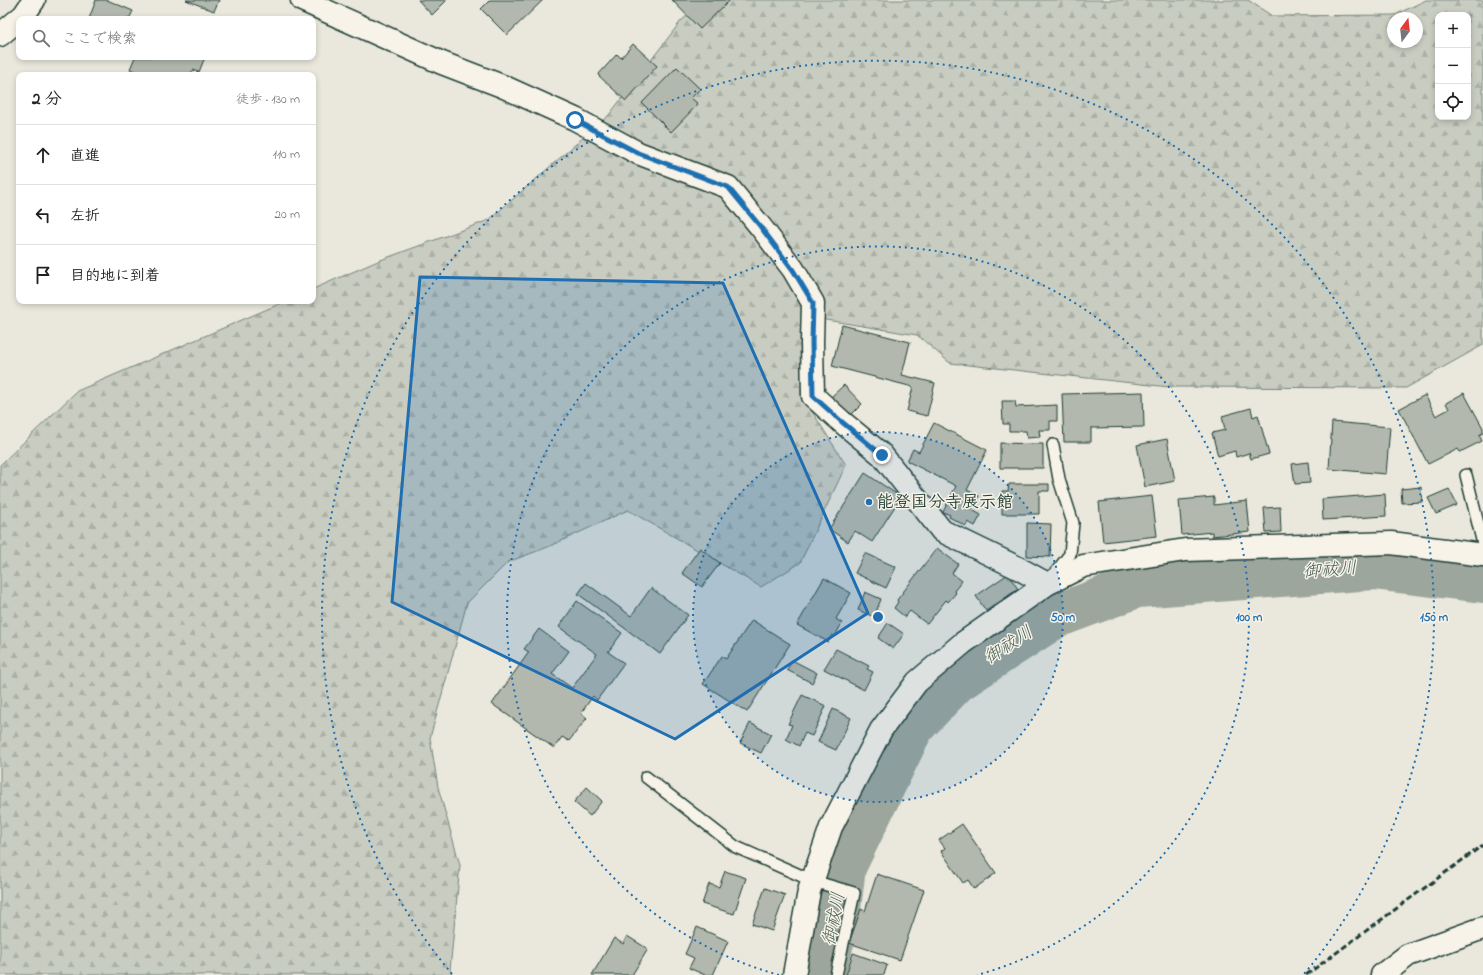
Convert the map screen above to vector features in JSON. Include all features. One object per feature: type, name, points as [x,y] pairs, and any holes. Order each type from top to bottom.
[{"type":"street","points":[[22,16],[34,0]]},
{"type":"street","points":[[302,0],[442,63],[502,86],[575,120],[638,153],[728,187],[793,270],[813,303],[813,396],[882,455],[942,531],[1018,568],[1047,584]]},
{"type":"street","points":[[0,35],[16,21]]},
{"type":"street","points":[[794,975],[810,891],[831,826],[881,730],[917,682],[963,643],[1047,584],[1083,566],[1185,550],[1391,543],[1483,556]]},
{"type":"street","points":[[1382,975],[1408,955],[1483,928]]},
{"type":"lane","points":[[1047,584],[1070,554],[1073,523],[1059,479],[1053,445]]},
{"type":"lane","points":[[1466,475],[1483,544]]},
{"type":"lane","points":[[646,777],[736,848],[813,880],[854,893],[836,975]]},
{"type":"highlighted area","points":[[420,277],[723,283],[868,613],[675,739],[392,602]]},
{"type":"green space","points":[[706,0],[1248,0],[1272,16],[1387,15],[1387,48],[1423,48],[1423,12],[1401,12],[1426,0],[1483,0],[1483,345],[1406,388],[1169,387],[950,363],[917,335],[808,317],[801,394],[846,465],[800,563],[761,587],[628,510],[548,547],[508,562],[467,603],[430,738],[438,787],[460,865],[450,970],[452,975],[0,975],[0,465],[77,391],[279,304],[316,304],[316,288],[378,261],[489,220],[609,115],[681,21]]},
{"type":"building","points":[[96,0],[107,0],[133,11],[130,16],[90,16]]},
{"type":"building","points":[[186,0],[219,0],[214,11]]},
{"type":"building","points":[[418,0],[447,0],[432,15]]},
{"type":"building","points":[[490,0],[543,0],[507,35],[481,9]]},
{"type":"building","points":[[672,0],[730,0],[700,29]]},
{"type":"building","points":[[633,44],[657,66],[626,101],[598,75],[617,54],[621,58]]},
{"type":"building","points":[[134,60],[204,60],[199,72],[193,70],[192,72],[136,72],[130,69]]},
{"type":"building","points":[[677,67],[700,89],[691,98],[698,104],[671,132],[642,103]]},
{"type":"building","points":[[842,325],[910,342],[902,375],[935,383],[927,416],[907,411],[913,387],[832,366]]},
{"type":"building","points":[[844,385],[862,404],[850,416],[831,397]]},
{"type":"building","points":[[1143,392],[1144,427],[1091,428],[1091,442],[1064,442],[1062,394]]},
{"type":"building","points":[[1464,393],[1483,428],[1483,433],[1479,435],[1482,441],[1460,452],[1458,449],[1428,464],[1399,409],[1425,395],[1436,416],[1449,409],[1446,403]]},
{"type":"building","points":[[1002,401],[1015,401],[1016,407],[1057,405],[1057,421],[1050,421],[1050,430],[1039,430],[1040,437],[1027,438],[1026,431],[1009,431],[1009,424],[1003,424]]},
{"type":"building","points":[[1251,408],[1253,417],[1258,415],[1269,454],[1251,459],[1249,453],[1236,457],[1235,451],[1218,456],[1212,433],[1225,430],[1222,416]]},
{"type":"building","points":[[1332,422],[1390,427],[1386,474],[1329,469]]},
{"type":"building","points":[[934,423],[987,450],[967,490],[979,496],[972,510],[981,515],[975,526],[968,522],[966,526],[943,512],[956,486],[907,461],[913,449],[919,452]]},
{"type":"building","points":[[1167,439],[1175,481],[1145,487],[1137,445]]},
{"type":"building","points":[[1000,443],[1043,444],[1043,468],[1000,468]]},
{"type":"building","points":[[1308,462],[1310,483],[1295,484],[1292,464]]},
{"type":"building","points":[[865,473],[901,497],[872,542],[855,531],[848,542],[829,529]]},
{"type":"building","points":[[1009,484],[1049,484],[1049,491],[1039,491],[1039,514],[1002,514],[1002,491],[1008,491]]},
{"type":"building","points":[[1421,487],[1422,502],[1402,503],[1401,489]]},
{"type":"building","points":[[1449,489],[1457,505],[1436,514],[1428,498]]},
{"type":"building","points":[[1385,494],[1386,516],[1323,520],[1322,499]]},
{"type":"building","points":[[1152,496],[1157,536],[1103,542],[1099,502]]},
{"type":"building","points":[[1214,497],[1214,505],[1247,501],[1250,532],[1212,536],[1212,532],[1182,535],[1179,500]]},
{"type":"building","points":[[1280,507],[1281,532],[1266,533],[1264,508]]},
{"type":"building","points":[[1027,523],[1051,524],[1050,557],[1027,556]]},
{"type":"building","points":[[700,548],[720,563],[702,587],[682,573]]},
{"type":"building","points":[[937,548],[958,564],[952,573],[962,581],[954,591],[956,593],[948,602],[946,600],[927,624],[910,611],[905,617],[894,608],[898,602],[897,600]]},
{"type":"building","points":[[865,553],[896,567],[886,588],[855,573]]},
{"type":"building","points":[[1008,574],[1018,589],[986,611],[976,596]]},
{"type":"building","points":[[824,578],[851,593],[836,619],[842,623],[835,636],[832,635],[828,642],[797,625]]},
{"type":"building","points":[[586,583],[631,616],[651,588],[688,615],[660,654],[578,594]]},
{"type":"building","points":[[865,592],[881,599],[874,617],[858,610]]},
{"type":"building","points":[[577,601],[622,633],[608,652],[624,663],[597,700],[593,696],[581,713],[587,718],[569,741],[562,737],[554,748],[492,704],[529,652],[524,649],[539,629],[569,651],[552,674],[572,688],[597,654],[559,627]]},
{"type":"building","points":[[752,620],[790,644],[747,712],[703,684],[722,656],[726,659]]},
{"type":"building","points":[[888,623],[904,634],[893,649],[878,638]]},
{"type":"building","points":[[836,649],[869,666],[867,669],[873,672],[864,690],[824,669]]},
{"type":"building","points":[[792,660],[817,673],[812,683],[787,670]]},
{"type":"building","points":[[802,695],[826,706],[812,736],[805,733],[799,746],[786,739],[792,725],[788,724]]},
{"type":"building","points":[[833,709],[851,718],[836,750],[818,742]]},
{"type":"building","points":[[750,723],[771,734],[761,753],[740,743]]},
{"type":"building","points":[[587,787],[602,801],[590,816],[574,802]]},
{"type":"building","points":[[962,824],[996,873],[974,889],[968,880],[963,883],[941,851],[945,848],[939,840]]},
{"type":"building","points":[[725,871],[746,878],[734,914],[702,904],[709,884],[719,887]]},
{"type":"building","points":[[877,874],[924,890],[900,960],[849,943],[861,909],[865,911]]},
{"type":"building","points":[[765,888],[785,895],[772,931],[752,924]]},
{"type":"building","points":[[697,927],[728,941],[713,975],[705,975],[689,968],[694,958],[685,954]]},
{"type":"building","points":[[627,936],[648,949],[632,975],[592,975],[614,938],[623,944]]},
{"type":"building","points":[[853,953],[887,965],[884,975],[846,975]]},
{"type":"waterway","name":"御祓川","points":[[823,975],[837,924],[844,867],[912,727],[956,681],[1054,617],[1137,586],[1373,568],[1483,581]]},
{"type":"railway","points":[[1306,975],[1483,845]]},
{"type":"place","name":"能登国分寺展示館","points":[[869,502]]},
{"type":"route","points":[[575,120],[638,153],[728,187],[793,270],[813,303],[813,396],[882,455]]}]
